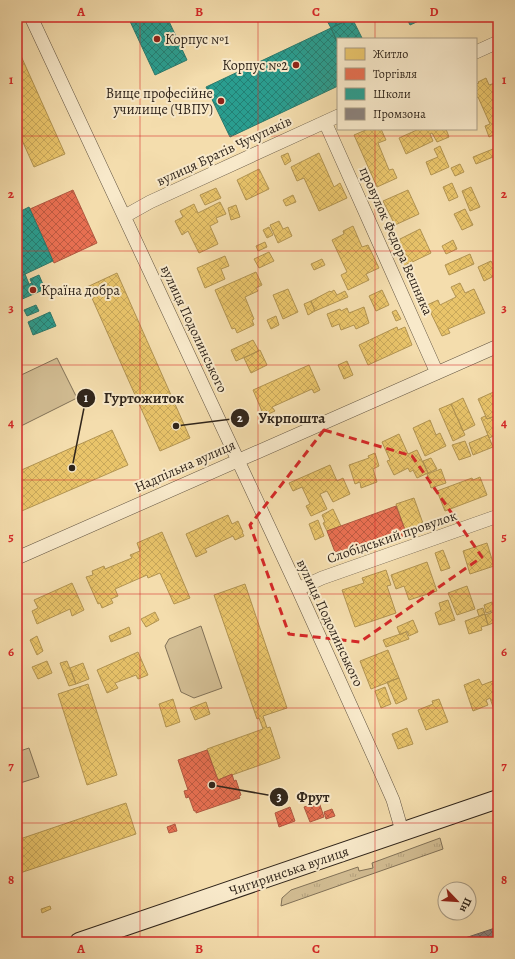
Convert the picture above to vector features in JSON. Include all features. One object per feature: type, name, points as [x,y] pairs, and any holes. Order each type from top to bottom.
[{"type":"main road","name":"Чигиринська вулиця","points":[[79,942],[498,799]]},
{"type":"street","name":"вулиця Подолинського","points":[[31,17],[298,589],[393,800],[402,831]]},
{"type":"street","points":[[477,52],[497,46]]},
{"type":"street","name":"вулиця Братів Чучупаків","points":[[125,216],[150,202],[337,116]]},
{"type":"street","name":"провулок Федора Вешняка","points":[[326,122],[437,373]]},
{"type":"street","name":"Надпільна вулиця","points":[[17,558],[498,346]]},
{"type":"street","name":"Слобідський провулок","points":[[298,589],[322,578],[498,516]]},
{"type":"highlighted area","points":[[324,430],[412,456],[482,557],[360,642],[289,634],[250,525]]},
{"type":"green space","points":[[57,358],[77,398],[17,428],[17,377]]},
{"type":"green space","points":[[201,626],[222,688],[194,698],[181,692],[165,646],[169,639]]},
{"type":"green space","points":[[29,748],[39,777],[17,784],[17,752]]},
{"type":"green space","points":[[440,838],[443,849],[281,906],[282,898],[291,890],[358,867],[359,871],[373,868],[372,863]]},
{"type":"building: Житло","points":[[17,47],[65,154],[34,167],[17,129]]},
{"type":"building: Житло","points":[[486,78],[489,85],[495,83],[498,90],[498,133],[489,137],[485,126],[490,124],[477,98],[478,82]]},
{"type":"building: Житло","points":[[366,130],[381,130],[386,140],[378,143],[389,170],[393,169],[397,178],[377,187],[354,135]]},
{"type":"building: Житло","points":[[417,130],[446,130],[449,137],[437,142],[432,133],[430,134],[433,141],[406,154],[399,138]]},
{"type":"building: Житло","points":[[440,146],[449,167],[431,175],[426,162],[438,157],[434,149]]},
{"type":"building: Житло","points":[[498,147],[498,155],[476,164],[473,157]]},
{"type":"building: Житло","points":[[288,153],[291,161],[285,165],[281,156]]},
{"type":"building: Житло","points":[[319,153],[334,187],[340,183],[347,198],[319,211],[304,178],[297,181],[291,167]]},
{"type":"building: Житло","points":[[460,164],[464,172],[455,176],[451,168]]},
{"type":"building: Житло","points":[[259,169],[269,189],[246,200],[237,180]]},
{"type":"building: Житло","points":[[452,183],[458,197],[449,201],[443,187]]},
{"type":"building: Житло","points":[[471,187],[480,207],[470,211],[462,191]]},
{"type":"building: Житло","points":[[216,188],[221,198],[205,205],[200,195]]},
{"type":"building: Житло","points":[[408,190],[419,214],[395,225],[383,201]]},
{"type":"building: Житло","points":[[293,195],[296,202],[286,206],[283,200]]},
{"type":"building: Житло","points":[[220,202],[226,214],[216,218],[218,222],[210,226],[218,244],[199,253],[188,231],[182,235],[175,221],[183,217],[180,211],[194,204],[198,213]]},
{"type":"building: Житло","points":[[236,205],[240,217],[231,220],[228,208]]},
{"type":"building: Житло","points":[[465,209],[473,225],[462,230],[454,214]]},
{"type":"building: Житло","points":[[279,221],[283,229],[288,227],[292,236],[278,243],[270,225]]},
{"type":"building: Житло","points":[[353,226],[362,247],[368,245],[379,268],[366,274],[369,280],[348,290],[341,275],[347,272],[332,240],[344,234],[343,231]]},
{"type":"building: Житло","points":[[269,227],[273,235],[267,238],[263,230]]},
{"type":"building: Житло","points":[[420,229],[431,253],[404,266],[400,256],[405,254],[398,240]]},
{"type":"building: Житло","points":[[453,240],[457,249],[446,254],[442,246]]},
{"type":"building: Житло","points":[[265,242],[267,247],[258,251],[256,246]]},
{"type":"building: Житло","points":[[269,252],[274,261],[259,268],[254,259]]},
{"type":"building: Житло","points":[[470,254],[474,264],[449,275],[445,265]]},
{"type":"building: Житло","points":[[225,256],[229,266],[221,269],[225,279],[205,288],[197,268]]},
{"type":"building: Житло","points":[[322,259],[325,265],[314,270],[311,264]]},
{"type":"building: Житло","points":[[491,261],[498,274],[484,281],[478,267]]},
{"type":"building: Житло","points":[[256,272],[262,285],[256,288],[258,291],[245,297],[254,319],[252,320],[254,325],[237,333],[235,328],[232,329],[215,290]]},
{"type":"building: Житло","points":[[117,273],[190,438],[160,451],[87,287]]},
{"type":"building: Житло","points":[[460,283],[465,293],[474,289],[485,313],[448,329],[450,333],[442,336],[427,305],[438,300],[440,305],[456,297],[451,287]]},
{"type":"building: Житло","points":[[288,289],[298,312],[283,319],[273,295]]},
{"type":"building: Житло","points":[[334,290],[337,295],[345,291],[348,297],[315,311],[311,301]]},
{"type":"building: Житло","points":[[382,290],[389,305],[376,311],[369,296]]},
{"type":"building: Житло","points":[[311,301],[315,311],[308,315],[304,304]]},
{"type":"building: Житло","points":[[364,307],[369,323],[356,329],[354,325],[341,330],[339,324],[332,327],[327,314],[347,308],[349,313]]},
{"type":"building: Житло","points":[[396,310],[401,319],[396,321],[392,312]]},
{"type":"building: Житло","points":[[276,316],[279,325],[271,329],[267,320]]},
{"type":"building: Житло","points":[[397,327],[398,330],[405,327],[412,345],[368,365],[359,345]]},
{"type":"building: Житло","points":[[253,340],[259,351],[236,361],[231,350]]},
{"type":"building: Житло","points":[[260,350],[267,365],[251,373],[244,358]]},
{"type":"building: Житло","points":[[347,361],[353,375],[344,379],[338,365]]},
{"type":"building: Житло","points":[[309,365],[320,390],[314,393],[312,389],[272,407],[275,411],[264,416],[253,390]]},
{"type":"building: Житло","points":[[498,390],[498,415],[487,419],[478,399]]},
{"type":"building: Житло","points":[[463,398],[475,425],[463,431],[451,404]]},
{"type":"building: Житло","points":[[451,404],[465,435],[453,441],[439,409]]},
{"type":"building: Житло","points":[[498,415],[498,434],[489,438],[481,418],[485,416],[487,419]]},
{"type":"building: Житло","points":[[430,420],[436,435],[440,433],[446,446],[425,456],[413,428]]},
{"type":"building: Житло","points":[[112,430],[128,465],[17,513],[17,472]]},
{"type":"building: Житло","points":[[399,434],[408,454],[417,450],[428,473],[417,478],[413,470],[410,472],[408,468],[394,475],[387,461],[390,460],[382,442]]},
{"type":"building: Житло","points":[[488,435],[493,447],[473,455],[469,443]]},
{"type":"building: Житло","points":[[465,441],[471,456],[459,460],[452,445]]},
{"type":"building: Житло","points":[[498,452],[498,465],[494,454]]},
{"type":"building: Житло","points":[[375,453],[379,466],[373,469],[377,482],[361,488],[360,482],[355,484],[349,465],[369,458],[368,456]]},
{"type":"building: Житло","points":[[431,458],[437,469],[428,473],[423,461]]},
{"type":"building: Житло","points":[[330,465],[337,481],[343,478],[350,494],[333,502],[327,491],[320,494],[327,509],[311,516],[306,506],[310,504],[302,487],[293,491],[289,483]]},
{"type":"building: Житло","points":[[441,469],[446,483],[431,488],[427,474]]},
{"type":"building: Житло","points":[[480,477],[487,495],[445,511],[437,491],[472,478],[473,480]]},
{"type":"building: Житло","points":[[414,498],[425,529],[407,536],[396,504]]},
{"type":"building: Житло","points":[[333,509],[341,526],[327,531],[323,523],[325,522],[322,515]]},
{"type":"building: Житло","points":[[228,515],[232,524],[238,521],[244,536],[235,540],[233,536],[205,549],[207,552],[196,557],[186,534]]},
{"type":"building: Житло","points":[[318,520],[324,536],[315,540],[309,524]]},
{"type":"building: Житло","points":[[162,532],[190,598],[174,604],[160,573],[148,578],[147,575],[115,589],[118,596],[111,599],[113,603],[102,608],[100,603],[98,604],[86,577],[93,575],[92,571],[104,566],[105,569],[132,558],[130,555],[140,551],[137,543]]},
{"type":"building: Житло","points":[[487,543],[494,566],[470,574],[463,551]]},
{"type":"building: Житло","points":[[443,550],[450,568],[441,571],[435,553]]},
{"type":"building: Житло","points":[[427,562],[437,591],[409,600],[404,586],[396,589],[391,575]]},
{"type":"building: Житло","points":[[386,570],[391,585],[387,586],[396,613],[355,627],[342,590],[364,583],[362,578]]},
{"type":"building: Житло","points":[[72,583],[84,610],[72,616],[70,609],[37,624],[32,611],[38,608],[34,600]]},
{"type":"building: Житло","points":[[245,584],[287,708],[263,716],[267,728],[270,727],[280,758],[218,780],[207,749],[263,729],[259,718],[257,719],[214,595]]},
{"type":"building: Житло","points":[[467,586],[475,609],[457,615],[448,593]]},
{"type":"building: Житло","points":[[448,600],[455,620],[439,625],[435,613],[441,610],[439,603]]},
{"type":"building: Житло","points":[[492,602],[495,610],[486,613],[484,605]]},
{"type":"building: Житло","points":[[483,608],[485,614],[479,616],[477,610]]},
{"type":"building: Житло","points":[[498,610],[498,621],[488,625],[485,615]]},
{"type":"building: Житло","points":[[155,612],[159,620],[146,627],[141,619]]},
{"type":"building: Житло","points":[[485,614],[488,625],[481,627],[482,630],[469,634],[465,621]]},
{"type":"building: Житло","points":[[413,620],[418,632],[409,636],[407,631],[400,635],[397,627]]},
{"type":"building: Житло","points":[[129,627],[131,634],[111,642],[109,636]]},
{"type":"building: Житло","points":[[406,632],[409,639],[386,647],[383,640]]},
{"type":"building: Житло","points":[[37,636],[43,651],[37,655],[30,640]]},
{"type":"building: Житло","points":[[388,650],[399,678],[371,689],[360,661]]},
{"type":"building: Житло","points":[[138,652],[148,675],[138,679],[136,675],[115,683],[118,688],[107,693],[97,670]]},
{"type":"building: Житло","points":[[47,661],[52,673],[38,679],[32,667]]},
{"type":"building: Житло","points":[[67,661],[76,684],[69,686],[60,663]]},
{"type":"building: Житло","points":[[83,663],[89,679],[76,684],[70,668]]},
{"type":"building: Житло","points":[[399,678],[407,699],[396,704],[387,682]]},
{"type":"building: Житло","points":[[479,679],[482,685],[498,679],[498,705],[493,707],[490,698],[486,700],[488,705],[473,711],[464,685]]},
{"type":"building: Житло","points":[[88,684],[117,775],[87,785],[58,694]]},
{"type":"building: Житло","points":[[385,687],[391,704],[381,708],[375,691]]},
{"type":"building: Житло","points":[[173,699],[180,722],[166,727],[159,704]]},
{"type":"building: Житло","points":[[439,699],[448,722],[426,730],[418,710],[433,704],[432,701]]},
{"type":"building: Житло","points":[[206,702],[210,714],[195,720],[190,708]]},
{"type":"building: Житло","points":[[407,728],[413,744],[398,749],[392,734]]},
{"type":"building: Житло","points":[[126,803],[136,834],[17,874],[17,840]]},
{"type":"building: Житло","points":[[50,906],[51,909],[42,913],[41,909]]},
{"type":"building: Торгівля","points":[[73,190],[97,243],[54,263],[30,209]]},
{"type":"building: Торгівля","points":[[396,506],[407,535],[338,560],[327,531]]},
{"type":"building: Торгівля","points":[[207,750],[218,780],[232,774],[234,781],[236,780],[241,795],[239,796],[240,798],[196,813],[189,797],[186,798],[184,791],[188,790],[178,760]]},
{"type":"building: Торгівля","points":[[319,802],[324,817],[310,822],[304,807]]},
{"type":"building: Торгівля","points":[[290,807],[295,821],[279,827],[275,813]]},
{"type":"building: Торгівля","points":[[332,809],[335,816],[326,819],[324,812]]},
{"type":"building: Торгівля","points":[[175,824],[177,831],[169,833],[167,827]]},
{"type":"building: Школи","name":"Корпус №1","points":[[128,17],[167,17],[187,60],[155,75]]},
{"type":"building: Школи","points":[[325,17],[350,17],[350,19],[331,28]]},
{"type":"building: Школи","points":[[406,17],[422,17],[423,19],[410,25]]},
{"type":"building: Школи","points":[[352,18],[362,38],[337,38],[337,42],[331,28]]},
{"type":"building: Школи","name":"Корпус №2","points":[[331,28],[337,42],[337,86],[230,137],[206,87]]},
{"type":"building: Школи","points":[[29,207],[53,261],[19,277],[17,273],[17,213]]},
{"type":"building: Школи","points":[[25,274],[29,284],[17,289],[17,278]]},
{"type":"building: Школи","points":[[39,275],[45,289],[36,293],[30,279]]},
{"type":"building: Школи","points":[[32,283],[36,293],[20,300],[17,289]]},
{"type":"building: Школи","points":[[36,305],[39,311],[27,316],[24,310]]},
{"type":"building: Школи","points":[[50,312],[56,326],[33,335],[28,322]]},
{"type":"building: Промзона","points":[[498,927],[498,942],[456,941]]},
{"type":"place","name":"Корпус №1","points":[[157,39]]},
{"type":"place","name":"Корпус №2","points":[[296,65]]},
{"type":"place","name":"Вище професійне училище (ЧВПУ)","points":[[221,101]]},
{"type":"place","name":"Країна добра","points":[[33,290]]},
{"type":"place","name":"Укрпошта","points":[[176,426]]},
{"type":"place","name":"Гуртожиток","points":[[72,468]]},
{"type":"place","name":"Фрут","points":[[212,785]]}]
